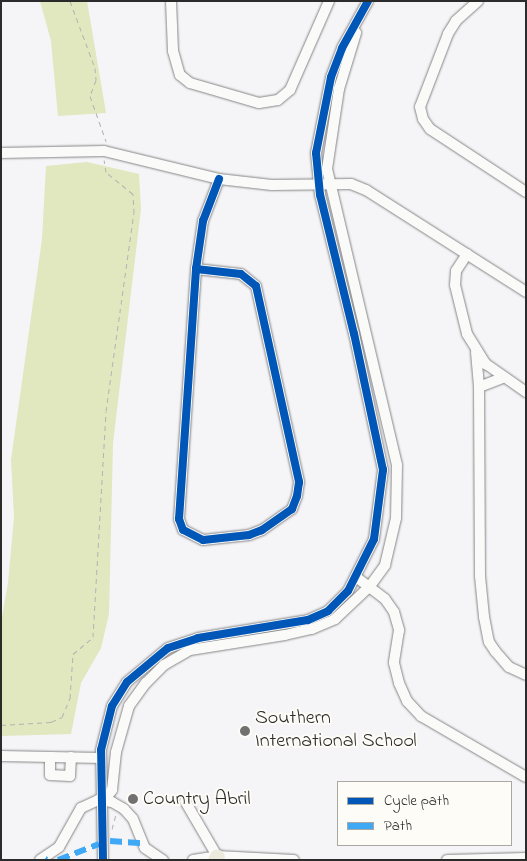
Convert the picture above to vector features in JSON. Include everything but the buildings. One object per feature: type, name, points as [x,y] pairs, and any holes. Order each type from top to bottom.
[{"type":"street","points":[[171,1],[173,51],[180,75],[190,83],[259,103],[278,100],[290,90],[329,1]]},
{"type":"street","points":[[104,860],[104,801],[100,789],[101,754],[106,723],[118,694],[139,670],[168,648],[198,638],[308,620],[333,606],[356,577],[374,539],[383,470],[318,186],[316,153],[332,77],[342,48],[368,1]]},
{"type":"street","points":[[478,1],[456,21],[448,34],[420,107],[422,119],[430,129],[526,192]]},
{"type":"street","points":[[104,801],[112,790],[116,752],[129,706],[164,665],[190,650],[312,630],[335,619],[370,586],[385,564],[396,518],[397,465],[330,185],[328,152],[332,124],[362,13]]},
{"type":"street","points":[[1,153],[104,151],[218,179],[318,186],[351,184],[366,190],[526,292]]},
{"type":"street","points":[[196,269],[241,274],[256,286],[298,482],[298,496],[292,508],[262,530],[249,535],[203,540],[183,530],[179,518],[196,269],[203,222],[218,179]]},
{"type":"street","points":[[467,254],[456,271],[455,285],[465,327],[476,352],[479,387],[480,576],[484,617],[489,642],[495,651],[509,667],[526,674]]},
{"type":"street","points":[[476,352],[502,378],[526,392]]},
{"type":"street","points":[[479,387],[502,378]]},
{"type":"street","points":[[356,577],[385,599],[394,612],[399,630],[394,663],[399,683],[407,701],[420,716],[526,777]]},
{"type":"street","points":[[1,756],[71,758],[116,752]]},
{"type":"street","points":[[50,757],[50,776],[70,776],[71,758]]},
{"type":"street","points":[[40,860],[59,847],[80,808],[92,801],[118,804],[130,813],[145,848],[163,860]]},
{"type":"street","points":[[185,801],[216,858]]},
{"type":"street","points":[[193,860],[216,858],[294,860]]},
{"type":"street","points":[[446,860],[526,858]]},
{"type":"path","points":[[1,725],[51,722],[62,718],[70,698],[73,654],[93,637],[106,411],[134,213],[133,194],[106,172],[104,151],[106,140],[90,96],[96,80],[95,68],[70,1]]},
{"type":"green space","points":[[40,1],[87,1],[106,113],[58,116],[51,41]]},
{"type":"green space","points":[[87,162],[139,174],[141,209],[113,443],[109,614],[101,648],[81,683],[71,734],[1,736],[1,622],[8,583],[14,517],[11,460],[42,239],[46,166]]},
{"type":"marked path","points":[[110,841],[142,843]]},
{"type":"marked path","points":[[58,860],[99,844]]},
{"type":"cycle path","points":[[103,860],[101,750],[112,706],[127,682],[168,648],[198,638],[308,620],[328,611],[348,591],[374,539],[383,470],[354,334],[320,195],[316,153],[331,77],[342,48],[368,1]]},
{"type":"cycle path","points":[[196,269],[241,274],[256,286],[299,482],[297,496],[292,509],[262,530],[249,535],[203,540],[183,530],[179,519],[196,269],[203,221],[219,179]]},
{"type":"place","name":"Southern International School","points":[[245,731]]},
{"type":"place","name":"Country Abril","points":[[133,799]]}]
